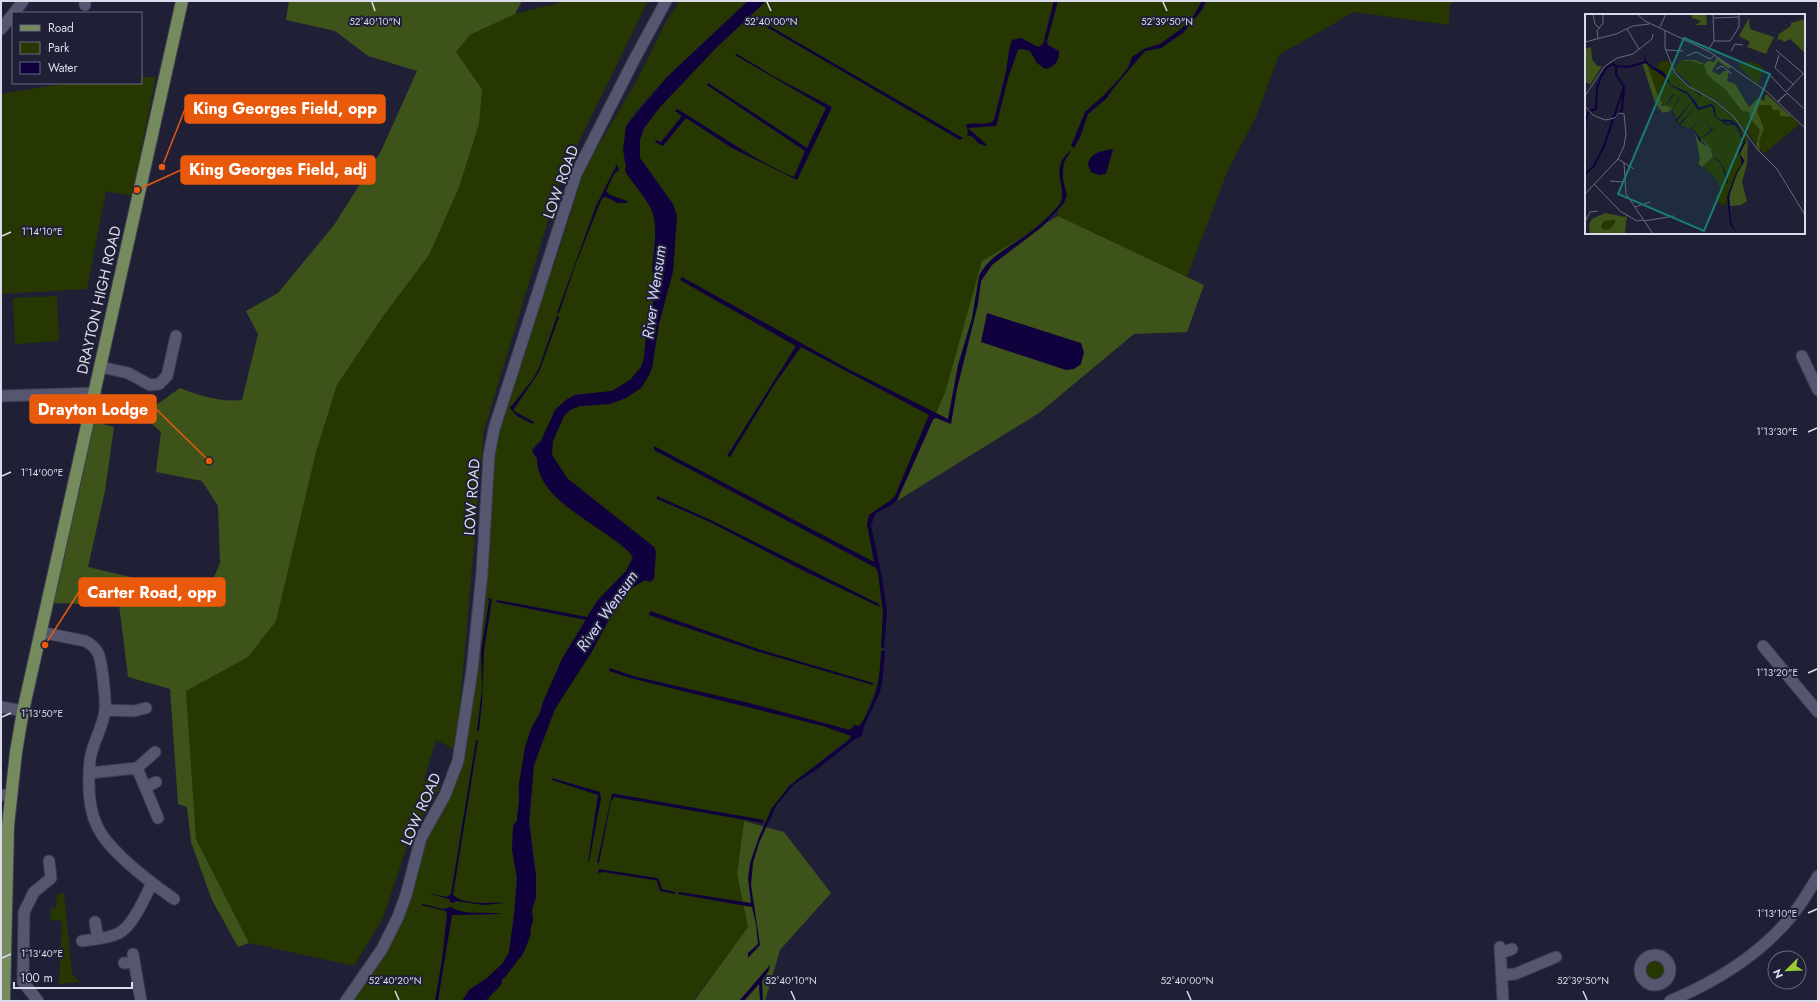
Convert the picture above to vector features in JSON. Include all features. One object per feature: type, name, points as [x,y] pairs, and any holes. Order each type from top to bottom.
[{"type":"main road","name":"DRAYTON HIGH ROAD","points":[[4,1001],[8,826],[6,795],[40,632],[101,367],[182,1]]},
{"type":"street","points":[[14,12],[23,1]]},
{"type":"street","name":"LOW ROAD","points":[[346,1001],[382,949],[398,917],[406,895],[421,838],[445,795],[458,761],[472,670],[482,573],[489,455],[494,429],[576,174],[666,1]]},
{"type":"street","points":[[101,367],[128,373],[150,385],[159,384],[167,376],[179,342]]},
{"type":"street","points":[[1802,356],[1818,390]]},
{"type":"street","points":[[1,396],[95,393]]},
{"type":"street","points":[[40,632],[85,641],[94,647],[99,655],[105,710],[90,759],[90,792],[94,817],[100,832],[109,845],[152,883],[174,899]]},
{"type":"street","points":[[1763,646],[1818,712]]},
{"type":"street","points":[[1,708],[23,711]]},
{"type":"street","points":[[105,710],[134,711],[146,708]]},
{"type":"street","points":[[90,773],[137,768],[155,752]]},
{"type":"street","points":[[137,768],[146,786],[158,818]]},
{"type":"street","points":[[146,786],[156,782]]},
{"type":"street","points":[[38,1001],[23,982],[24,912],[34,892],[51,878],[49,860]]},
{"type":"street","points":[[1661,984],[1672,1001],[1707,985],[1728,973],[1764,945],[1790,918],[1818,876]]},
{"type":"street","points":[[82,941],[114,935],[124,930],[134,917],[152,883]]},
{"type":"street","points":[[95,922],[98,938]]},
{"type":"street","points":[[1503,1001],[1504,950]]},
{"type":"street","points":[[1503,975],[1515,974],[1556,957]]},
{"type":"street","points":[[130,960],[142,1001]]},
{"type":"green space","points":[[289,1],[522,1],[515,14],[470,35],[456,52],[482,89],[479,124],[459,187],[429,255],[384,315],[337,385],[316,452],[276,621],[248,657],[186,691],[196,839],[249,943],[238,947],[212,900],[191,842],[187,807],[178,804],[170,689],[128,677],[119,605],[51,603],[92,421],[114,427],[105,491],[88,567],[199,593],[211,584],[220,563],[218,506],[202,481],[156,472],[161,432],[142,415],[180,388],[210,398],[242,400],[258,334],[246,311],[278,293],[334,225],[381,151],[417,71],[368,56],[335,31],[286,20]]},
{"type":"green space","points":[[565,1],[648,1],[561,178],[484,430],[456,750],[436,740],[424,780],[441,786],[409,840],[383,918],[354,966],[249,943],[196,839],[186,691],[248,657],[296,533],[316,452],[337,385],[384,315],[429,255],[482,89],[456,52],[470,35],[515,14]]},
{"type":"green space","points":[[679,1],[748,1],[667,77],[637,110],[626,126],[624,161],[632,176],[656,196],[664,211],[658,280],[646,336],[644,358],[641,367],[630,380],[612,391],[575,395],[566,400],[555,410],[541,441],[535,445],[533,454],[539,460],[549,478],[622,535],[631,545],[634,555],[626,571],[598,600],[573,640],[562,659],[543,702],[540,713],[531,729],[518,790],[519,800],[516,828],[524,880],[519,904],[518,938],[502,964],[487,978],[469,990],[462,1001],[351,1001],[386,948],[424,844],[460,774],[474,695],[482,617],[493,462],[508,399],[563,238],[584,170],[637,80],[666,22]]},
{"type":"green space","points":[[766,1],[1454,1],[1450,5],[1449,25],[1354,12],[1279,55],[1256,117],[1228,170],[1187,277],[1058,216],[1058,207],[1033,230],[1002,252],[948,419],[931,411],[895,496],[869,515],[867,524],[878,572],[883,612],[881,674],[864,719],[850,738],[798,779],[770,811],[767,821],[763,823],[744,821],[737,874],[748,927],[693,1001],[477,1001],[490,987],[505,977],[530,931],[533,920],[531,910],[536,897],[536,876],[529,815],[534,765],[542,739],[555,709],[591,653],[619,601],[630,589],[641,581],[647,580],[644,539],[568,479],[552,455],[553,441],[564,416],[570,410],[580,406],[610,404],[626,398],[641,388],[648,377],[652,368],[659,324],[673,271],[675,243],[673,204],[640,158],[640,140],[644,128],[660,107],[717,47]]},
{"type":"green space","points":[[142,77],[156,77],[132,196],[106,191],[87,289],[1,294],[1,94],[61,84],[142,84]]},
{"type":"green space","points":[[1058,216],[1204,285],[1187,332],[1134,334],[1039,413],[897,501],[945,393],[982,261]]},
{"type":"green space","points":[[57,296],[59,341],[15,344],[13,298]]},
{"type":"green space","points":[[744,821],[784,832],[831,893],[780,950],[765,1001],[694,1001],[748,927],[737,874]]},
{"type":"green space","points":[[64,893],[72,974],[80,982],[59,984],[62,921],[50,920],[51,908],[56,908],[57,894]]},
{"type":"green space","points":[[1654,958],[1663,961],[1666,970],[1663,979],[1654,982],[1645,979],[1642,970],[1645,961]]},
{"type":"water","points":[[748,1],[766,1],[717,47],[660,107],[644,128],[640,140],[640,158],[673,204],[677,216],[673,271],[659,324],[652,368],[641,388],[626,398],[610,404],[580,406],[570,410],[564,416],[553,441],[552,455],[568,479],[654,547],[656,552],[654,579],[650,582],[645,580],[630,589],[619,601],[591,653],[555,709],[534,765],[529,824],[536,876],[536,897],[532,910],[533,920],[530,931],[531,934],[524,952],[505,977],[483,994],[492,1001],[482,995],[477,1001],[462,1001],[469,990],[487,978],[502,964],[518,938],[519,904],[524,880],[516,828],[519,784],[525,747],[531,729],[540,713],[543,702],[562,659],[586,620],[496,602],[497,600],[587,617],[598,600],[626,571],[634,555],[626,538],[618,531],[573,502],[558,489],[532,450],[541,441],[555,410],[566,400],[575,395],[612,391],[630,380],[641,367],[644,358],[646,336],[658,280],[664,211],[656,196],[632,176],[626,166],[623,150],[626,126],[667,77]]},
{"type":"water","points":[[1054,1],[1058,1],[1047,41],[1048,45],[1059,51],[1056,63],[1045,69],[1037,63],[1030,51],[1022,49],[1018,50],[1009,75],[996,126],[968,128],[987,145],[985,146],[978,143],[973,137],[967,135],[968,132],[966,125],[984,124],[994,120],[1012,40],[1021,38],[1038,47],[1043,44]]},
{"type":"water","points":[[1202,1],[1206,1],[1202,10],[1183,33],[1161,48],[1145,51],[1107,98],[1088,114],[1080,137],[1074,148],[1071,146],[1085,112],[1120,78],[1128,68],[1132,57],[1144,49],[1160,44],[1181,29],[1194,15]]},
{"type":"water","points":[[766,24],[963,138],[960,140],[765,26]]},
{"type":"water","points":[[737,54],[775,77],[832,107],[797,180],[732,148],[686,118],[663,146],[655,142],[656,140],[661,142],[682,116],[675,111],[677,109],[749,154],[794,177],[805,151],[707,85],[708,83],[807,148],[826,108],[735,55]]},
{"type":"water","points":[[1113,149],[1106,174],[1099,175],[1091,172],[1088,164],[1089,160],[1098,153]]},
{"type":"water","points":[[1070,151],[1064,162],[1063,170],[1063,180],[1067,195],[1064,203],[1043,226],[992,265],[981,281],[978,304],[957,389],[951,424],[936,418],[933,419],[897,500],[876,513],[871,525],[882,577],[887,612],[884,648],[881,648],[883,612],[878,572],[876,568],[654,450],[654,446],[874,562],[867,524],[869,515],[895,496],[929,415],[801,347],[776,382],[730,457],[727,456],[796,346],[680,280],[682,277],[848,369],[948,419],[958,365],[972,318],[979,276],[989,262],[1003,250],[1036,227],[1059,205],[1062,195],[1059,174],[1061,163]]},
{"type":"water","points":[[617,164],[619,170],[614,174],[606,191],[610,195],[627,201],[627,203],[618,203],[606,197],[602,198],[576,263],[559,313],[557,313],[596,206]]},
{"type":"water","points":[[987,313],[1081,343],[1084,352],[1081,364],[1074,369],[1066,370],[981,342]]},
{"type":"water","points":[[557,316],[559,317],[539,372],[514,409],[514,411],[534,422],[533,424],[517,416],[510,408],[533,379],[539,368]]},
{"type":"water","points":[[657,496],[715,522],[879,604],[880,607],[802,570],[710,522],[657,499]]},
{"type":"water","points":[[488,598],[492,599],[484,650],[482,703],[479,730],[477,732],[482,688],[481,651],[489,601]]},
{"type":"water","points":[[650,611],[758,649],[873,683],[873,685],[756,651],[649,615]]},
{"type":"water","points":[[881,651],[885,651],[880,692],[864,726],[862,736],[855,739],[820,767],[793,785],[776,806],[759,843],[753,863],[751,885],[760,945],[748,958],[748,953],[758,944],[756,924],[752,907],[678,894],[679,892],[751,903],[748,879],[750,863],[759,837],[772,808],[789,786],[848,741],[851,736],[823,726],[630,678],[609,671],[610,668],[633,676],[745,702],[850,730],[854,725],[860,726],[870,708],[880,671]]},
{"type":"water","points":[[476,740],[478,740],[453,895],[464,901],[478,903],[505,903],[483,905],[456,901],[453,903],[450,902],[449,899],[426,893],[447,897],[451,894]]},
{"type":"water","points":[[552,778],[600,792],[601,799],[589,862],[598,795],[552,780]]},
{"type":"water","points":[[612,794],[764,820],[763,823],[614,797],[611,801],[599,863],[597,863]]},
{"type":"water","points":[[599,869],[657,878],[662,889],[675,892],[675,894],[660,891],[657,881],[654,880],[603,872],[598,873]]},
{"type":"water","points":[[423,904],[443,909],[451,907],[457,910],[469,912],[502,914],[452,915],[438,1001],[435,1001],[442,960],[447,914],[446,911],[421,905]]},
{"type":"water","points":[[770,965],[769,970],[762,981],[763,1001],[760,1001],[759,984],[744,1001],[739,1001]]},
{"type":"waterway","name":"River Wensum","points":[[632,169],[654,200],[660,213],[662,237],[659,270]]},
{"type":"waterway","name":"River Wensum","points":[[544,458],[547,472],[555,486],[582,510],[614,531],[638,552]]},
{"type":"waterway","name":"River Wensum","points":[[516,952],[524,878],[519,849],[520,828]]},
{"type":"waterway","name":"River Wensum","points":[[476,1001],[495,981]]},
{"type":"place","name":"King Georges Field, opp","points":[[162,167]]},
{"type":"place","name":"King Georges Field, adj","points":[[137,190]]},
{"type":"place","name":"Drayton Lodge","points":[[209,461]]},
{"type":"place","name":"Carter Road, opp","points":[[45,645]]}]
